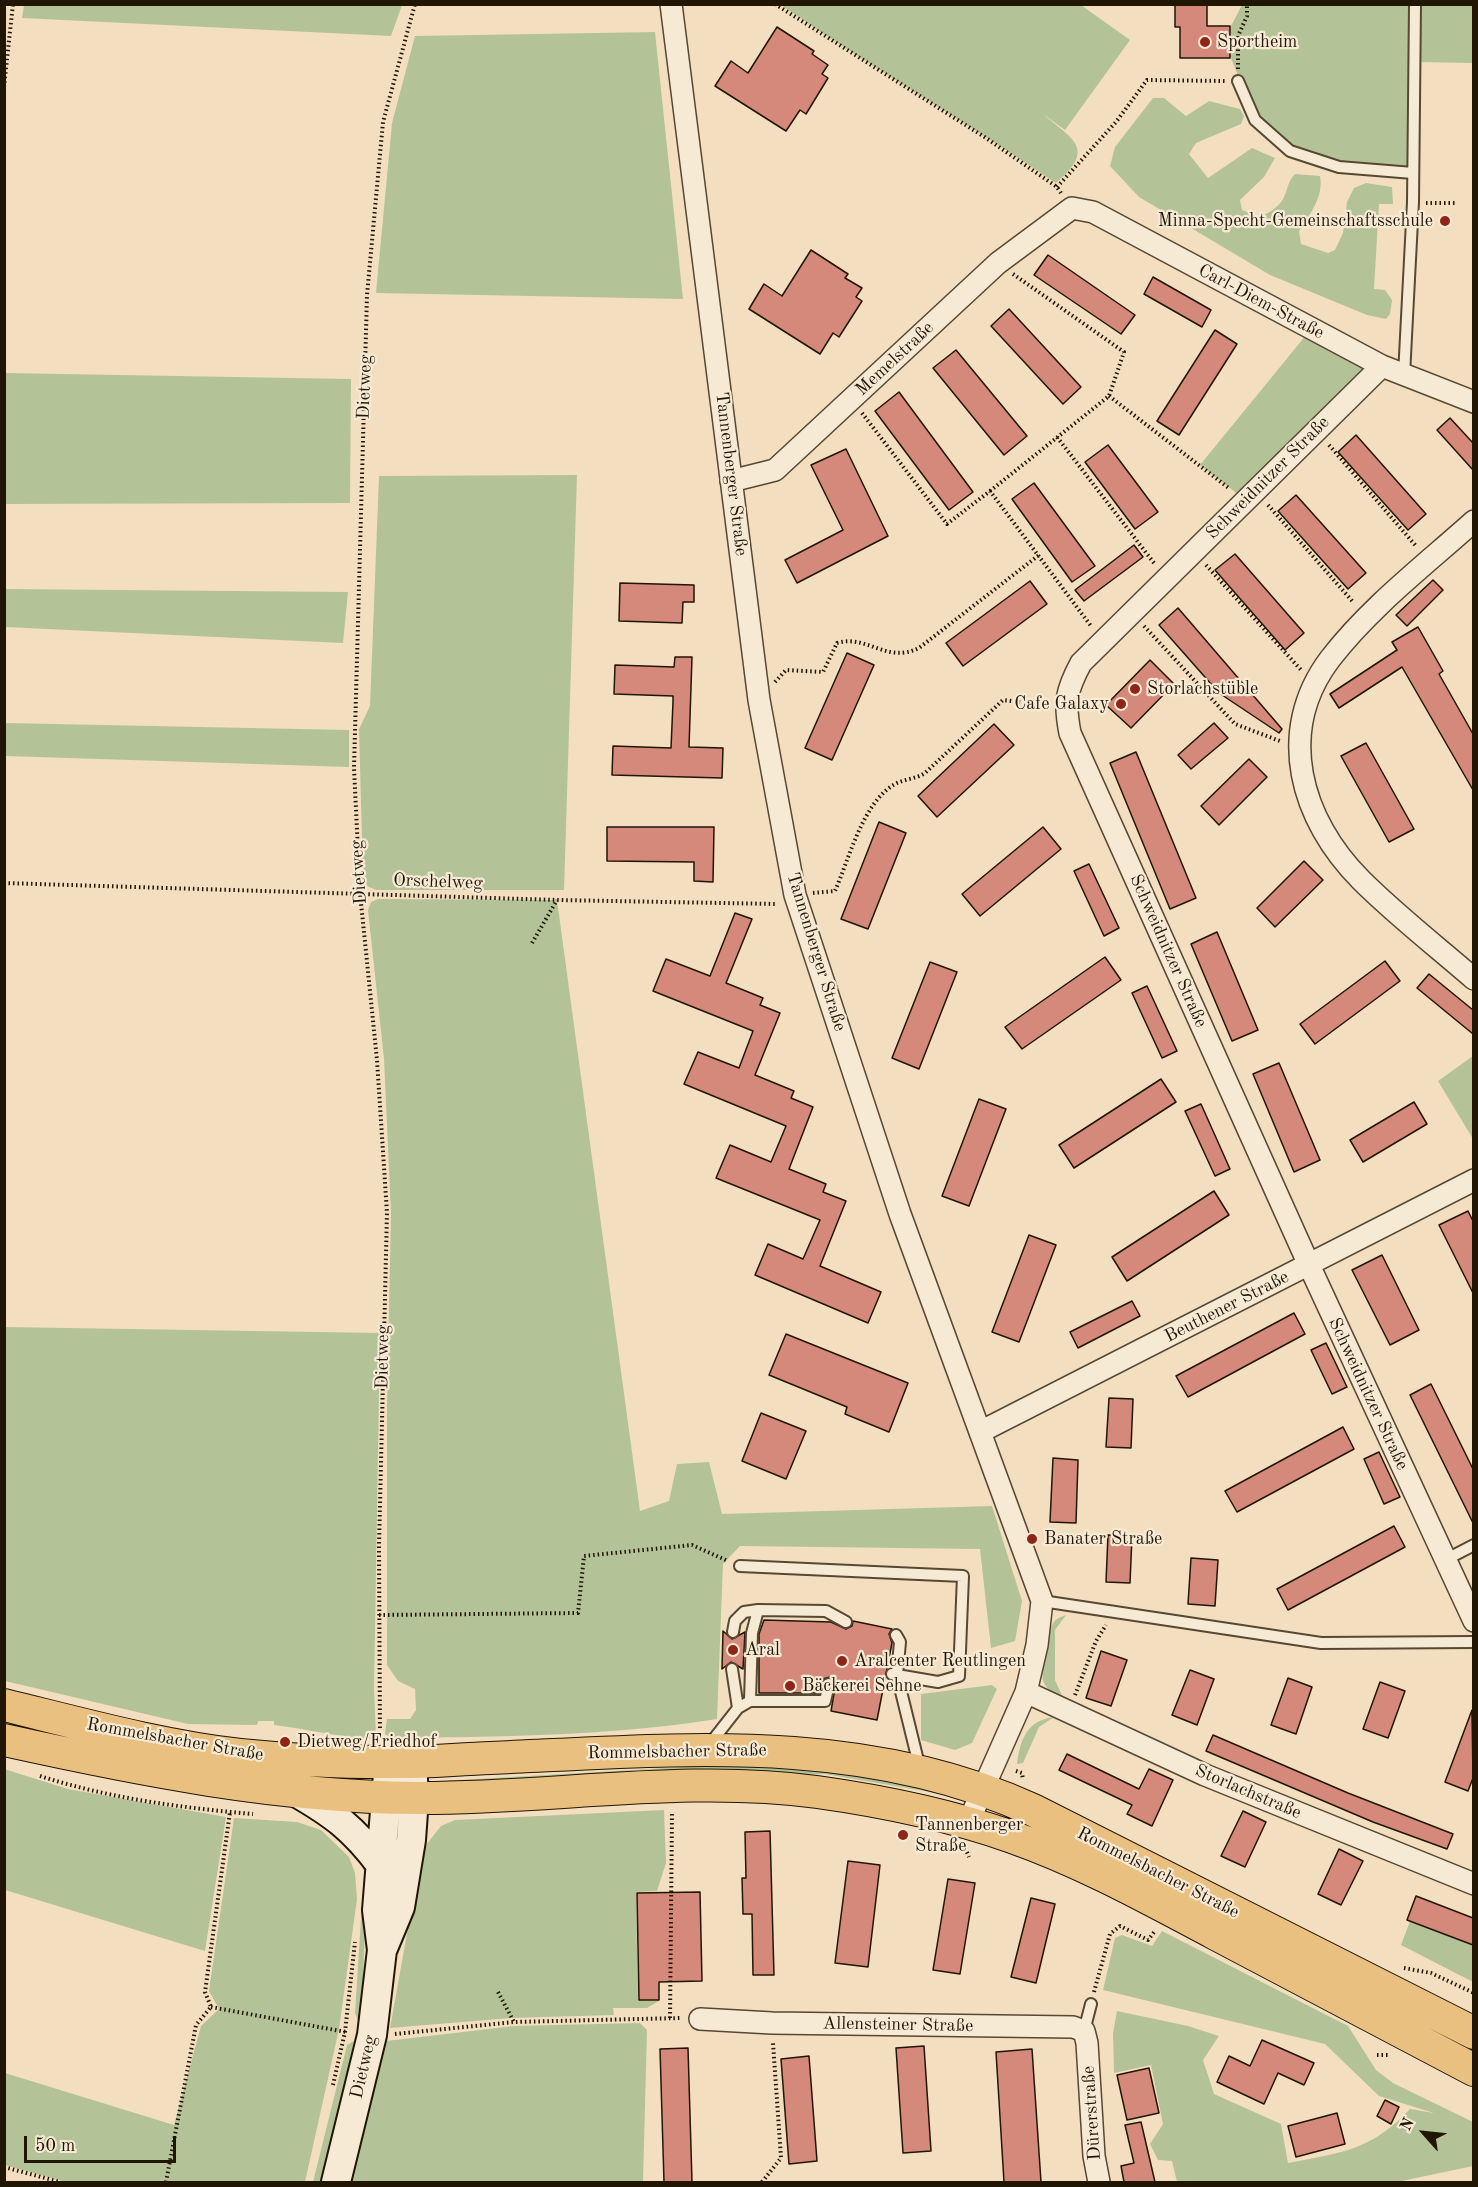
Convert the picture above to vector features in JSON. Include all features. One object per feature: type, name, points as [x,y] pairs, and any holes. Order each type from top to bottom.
[{"type":"main road","name":"Rommelsbacher Straße","points":[[4,1705],[87,1725],[239,1755],[394,1756],[706,1748],[790,1751],[865,1761],[920,1772],[983,1790],[1022,1806],[1175,1880],[1473,2033]]},
{"type":"main road","name":"Rommelsbacher Straße","points":[[4,1740],[190,1778],[294,1791],[399,1798],[698,1786],[774,1788],[818,1792],[968,1823],[1010,1836],[1087,1867],[1473,2070]]},
{"type":"street","name":"Tannenberger Straße","points":[[671,4],[759,700],[796,900],[900,1214],[1042,1601],[1037,1645],[1026,1692],[968,1823]]},
{"type":"street","name":"Memelstraße","points":[[731,481],[775,470],[998,263],[1072,208]]},
{"type":"street","name":"Carl-Diem-Straße","points":[[1072,208],[1093,212],[1382,366],[1473,402]]},
{"type":"street","name":"Schweidnitzer Straße","points":[[1382,366],[1102,640],[1081,663],[1069,685],[1065,707],[1070,733],[1309,1265],[1473,1621]]},
{"type":"street","points":[[1473,521],[1367,618],[1330,660],[1315,685],[1302,720],[1298,747],[1302,779],[1314,813],[1337,851],[1360,879],[1473,979]]},
{"type":"street","name":"Beuthener Straße","points":[[980,1432],[1473,1180]]},
{"type":"street","name":"Storlachstraße","points":[[1026,1692],[1205,1774],[1473,1884]]},
{"type":"street","name":"Dietweg","points":[[336,2182],[359,2033],[382,1950],[400,1907],[411,1840],[399,1798],[394,1756]]},
{"type":"street","points":[[294,1791],[338,1817],[362,1840],[381,1865]]},
{"type":"street","name":"Dietweg","points":[[382,1950],[377,1910],[381,1865],[399,1798]]},
{"type":"street","name":"Allensteiner Straße","points":[[700,2019],[772,2023],[1072,2027],[1085,2037]]},
{"type":"street","name":"Dürerstraße","points":[[1085,2037],[1094,2156],[1099,2182]]},
{"type":"lane","points":[[1404,375],[1413,173],[1415,4]]},
{"type":"lane","points":[[1238,81],[1255,120],[1290,151],[1339,166],[1413,173]]},
{"type":"lane","points":[[1445,1560],[1473,1545]]},
{"type":"lane","points":[[740,1566],[963,1576],[959,1676],[938,1682],[894,1675]]},
{"type":"lane","points":[[1042,1601],[1321,1643],[1473,1642]]},
{"type":"lane","points":[[733,1632],[735,1621],[744,1612],[758,1610],[826,1611],[846,1623]]},
{"type":"lane","points":[[750,1701],[752,1633],[758,1610]]},
{"type":"lane","points":[[896,1635],[900,1642],[894,1675],[920,1772]]},
{"type":"lane","points":[[732,1669],[738,1708]]},
{"type":"lane","points":[[706,1748],[738,1708],[750,1701],[825,1701],[829,1684]]},
{"type":"lane","points":[[1085,2037],[1091,2004]]},
{"type":"path","points":[[4,87],[13,4]]},
{"type":"path","name":"Dietweg","points":[[394,1756],[379,1615],[387,1213],[377,1060],[360,893],[354,768],[368,295],[383,122],[415,4]]},
{"type":"path","points":[[775,4],[986,138],[1057,187],[1072,208]]},
{"type":"path","points":[[1057,187],[1116,122],[1147,80],[1238,81],[1238,36],[1247,16],[1247,4]]},
{"type":"path","points":[[1440,203],[1455,203]]},
{"type":"path","points":[[851,400],[947,524],[1109,396],[1124,352],[998,263]]},
{"type":"path","points":[[1109,396],[1250,496],[1367,618]]},
{"type":"path","points":[[1316,431],[1429,561]]},
{"type":"path","points":[[1057,437],[1166,579]]},
{"type":"path","points":[[990,491],[1102,640]]},
{"type":"path","points":[[1193,551],[1315,685]]},
{"type":"path","points":[[759,700],[786,670],[823,672],[837,643],[849,639],[890,653],[906,654],[919,648],[1039,555]]},
{"type":"path","points":[[1132,612],[1235,724],[1298,747]]},
{"type":"path","name":"Orschelweg","points":[[4,883],[557,900],[796,900],[835,891],[869,811],[878,798],[896,783],[912,781],[926,773],[1003,700],[1065,707]]},
{"type":"path","points":[[532,943],[557,900]]},
{"type":"path","points":[[379,1615],[578,1613],[584,1556],[692,1545],[740,1566]]},
{"type":"path","points":[[1070,1698],[1075,1696],[1096,1641],[1108,1624],[1110,1611]]},
{"type":"path","points":[[670,2018],[673,1805]]},
{"type":"path","points":[[211,2007],[205,1992],[230,1812]]},
{"type":"path","points":[[1091,2004],[1110,1934],[1120,1926],[1148,1940],[1160,1925]]},
{"type":"path","points":[[332,2090],[359,2033],[357,1932]]},
{"type":"path","points":[[498,1992],[514,2022]]},
{"type":"path","points":[[211,2007],[359,2033],[514,2022],[700,2019]]},
{"type":"path","points":[[166,2182],[196,2025],[211,2007]]},
{"type":"path","points":[[762,2182],[781,2158],[772,2023]]},
{"type":"path","points":[[4,2167],[60,2182]]},
{"type":"green space","points":[[402,4],[391,36],[22,18],[24,5]]},
{"type":"green space","points":[[781,5],[1081,5],[1130,40],[1065,130],[1043,114],[1071,138],[1078,153],[1068,171],[1056,183]]},
{"type":"green space","points":[[1242,5],[1414,5],[1412,172],[1340,166],[1291,150],[1255,119],[1231,58],[1231,26]]},
{"type":"green space","points":[[1416,5],[1473,5],[1473,63],[1416,62]]},
{"type":"green space","points":[[655,32],[683,299],[376,293],[392,123],[415,36]]},
{"type":"green space","points":[[1153,98],[1164,98],[1186,116],[1209,101],[1240,109],[1244,116],[1241,124],[1196,143],[1189,154],[1208,178],[1252,148],[1275,158],[1264,177],[1240,200],[1242,210],[1260,217],[1273,210],[1281,202],[1295,174],[1320,176],[1318,198],[1299,231],[1301,244],[1328,253],[1335,250],[1343,233],[1347,202],[1354,188],[1366,183],[1392,187],[1393,204],[1379,204],[1374,289],[1385,290],[1392,300],[1390,314],[1386,319],[1367,315],[1270,275],[1139,197],[1110,166],[1115,147]]},
{"type":"green space","points":[[1311,329],[1379,365],[1244,499],[1200,465]]},
{"type":"green space","points":[[5,373],[351,379],[350,503],[5,504]]},
{"type":"green space","points":[[577,475],[564,890],[376,890],[367,886],[363,877],[359,729],[370,706],[379,476]]},
{"type":"green space","points":[[5,589],[348,592],[343,643],[5,627]]},
{"type":"green space","points":[[5,723],[349,730],[349,767],[5,756]]},
{"type":"green space","points":[[378,899],[557,900],[640,1511],[669,1501],[677,1464],[709,1462],[722,1514],[992,1506],[1022,1601],[1015,1641],[991,1648],[980,1549],[740,1546],[723,1564],[717,1719],[636,1729],[554,1734],[390,1738],[385,1734],[387,1719],[410,1719],[416,1710],[415,1689],[398,1681],[387,1665],[387,1405],[391,1213],[384,1059],[368,910],[371,902]]},
{"type":"green space","points":[[1473,1056],[1473,1139],[1438,1081]]},
{"type":"green space","points":[[5,1327],[380,1333],[374,1689],[376,1735],[371,1739],[347,1737],[274,1725],[274,1721],[258,1721],[257,1725],[188,1724],[5,1681]]},
{"type":"green space","points":[[1066,1615],[1055,1630],[1055,1680],[1063,1698],[1046,1686],[1042,1671],[1044,1652],[1051,1627],[1056,1620]]},
{"type":"green space","points":[[992,1685],[997,1689],[972,1743],[955,1750],[921,1740],[921,1694]]},
{"type":"green space","points":[[1054,1717],[1039,1727],[1023,1763],[1017,1764],[1020,1747],[1026,1733],[1037,1722]]},
{"type":"green space","points":[[753,1763],[863,1773],[953,1796],[825,1774],[507,1786],[424,1782]]},
{"type":"green space","points":[[4,1769],[68,1789],[226,1817],[205,1951],[5,1890]]},
{"type":"green space","points":[[664,1810],[666,1863],[657,1891],[636,1892],[638,2000],[659,2001],[647,2008],[613,2008],[614,2015],[511,2018],[390,2028],[422,1850],[441,1826],[455,1820]]},
{"type":"green space","points":[[234,1818],[297,1822],[321,1830],[349,1857],[355,1873],[357,1899],[339,2029],[305,2182],[66,2182],[5,2165],[5,2073],[174,2125],[201,2026],[219,2009],[209,1991]]},
{"type":"green space","points":[[356,1851],[367,1870],[362,2008],[358,2021],[355,2013],[364,1871]]},
{"type":"green space","points":[[1415,1908],[1473,1930],[1473,1982],[1401,1945]]},
{"type":"green space","points":[[1162,1931],[1348,2026],[1376,2070],[1393,2083],[1473,2122],[1473,2166],[1397,2182],[1177,2182],[1172,2161],[1158,2160],[1150,2144],[1163,2124],[1151,2065],[1114,2073],[1113,2033],[1117,2011],[1188,2026],[1219,2036],[1203,2060],[1214,2094],[1281,2124],[1288,2163],[1355,2148],[1382,2133],[1410,2109],[1434,2113],[1379,2096],[1325,2044],[1103,1990],[1115,1938],[1122,1935],[1152,1946]]},
{"type":"green space","points":[[640,2023],[647,2030],[643,2182],[349,2182],[386,2041],[514,2026]]},
{"type":"green space","points":[[354,2041],[323,2182],[313,2182],[347,2045]]},
{"type":"building","name":"Sportheim","points":[[1175,4],[1207,4],[1207,26],[1230,26],[1230,58],[1180,58],[1180,27],[1175,27]]},
{"type":"building","points":[[777,27],[814,51],[812,54],[828,65],[822,74],[828,78],[806,114],[800,110],[786,131],[715,86],[731,61],[748,73]]},
{"type":"building","points":[[811,250],[848,274],[845,278],[862,288],[856,297],[862,301],[839,337],[833,333],[820,354],[749,309],[764,284],[782,296]]},
{"type":"building","points":[[1048,255],[1135,315],[1121,334],[1034,275]]},
{"type":"building","points":[[1153,277],[1211,310],[1202,327],[1144,294]]},
{"type":"building","points":[[1009,309],[1081,387],[1063,404],[991,326]]},
{"type":"building","points":[[1215,330],[1237,344],[1179,435],[1157,421]]},
{"type":"building","points":[[956,350],[1027,436],[1004,455],[933,368]]},
{"type":"building","points":[[899,392],[973,492],[949,510],[875,411]]},
{"type":"building","points":[[1450,418],[1473,443],[1473,470],[1437,430]]},
{"type":"building","points":[[1356,435],[1426,514],[1408,530],[1338,452]]},
{"type":"building","points":[[1108,445],[1158,512],[1135,529],[1085,462]]},
{"type":"building","points":[[846,449],[888,536],[797,583],[785,560],[843,530],[811,465]]},
{"type":"building","points":[[1034,483],[1095,566],[1072,582],[1012,499]]},
{"type":"building","points":[[1296,495],[1366,573],[1348,589],[1278,511]]},
{"type":"building","points":[[1134,545],[1143,557],[1084,601],[1075,590]]},
{"type":"building","points":[[1235,554],[1304,633],[1285,650],[1215,570]]},
{"type":"building","points":[[1433,580],[1443,590],[1407,626],[1396,615]]},
{"type":"building","points":[[1030,581],[1047,604],[963,666],[946,643]]},
{"type":"building","points":[[620,583],[694,585],[694,602],[683,602],[682,623],[619,621]]},
{"type":"building","points":[[1178,608],[1282,729],[1279,733],[1219,693],[1159,625]]},
{"type":"building","points":[[1418,627],[1443,671],[1439,674],[1473,734],[1473,790],[1402,667],[1339,708],[1330,694],[1397,650],[1392,642]]},
{"type":"building","points":[[847,653],[874,665],[832,760],[805,748]]},
{"type":"building","points":[[675,657],[692,657],[689,747],[723,748],[722,778],[612,775],[613,746],[671,748],[673,702],[673,696],[614,694],[615,665],[674,667]]},
{"type":"building","points":[[1150,660],[1174,684],[1131,728],[1106,705]]},
{"type":"building","points":[[1214,723],[1228,738],[1191,769],[1178,755]]},
{"type":"building","points":[[994,724],[1014,745],[937,817],[918,796]]},
{"type":"building","points":[[1366,743],[1414,829],[1389,842],[1341,756]]},
{"type":"building","points":[[1136,752],[1196,898],[1170,909],[1110,763]]},
{"type":"building","points":[[1249,759],[1267,777],[1219,825],[1201,806]]},
{"type":"building","points":[[879,822],[906,833],[868,929],[841,919]]},
{"type":"building","points":[[607,827],[714,827],[713,882],[694,881],[694,862],[607,861]]},
{"type":"building","points":[[1043,827],[1061,849],[980,916],[962,894]]},
{"type":"building","points":[[1304,861],[1323,880],[1275,927],[1257,908]]},
{"type":"building","points":[[1089,864],[1119,928],[1104,936],[1074,871]]},
{"type":"building","points":[[735,913],[752,919],[726,983],[763,998],[760,1005],[780,1013],[755,1075],[794,1091],[791,1098],[813,1107],[789,1169],[826,1184],[823,1192],[846,1201],[820,1266],[881,1292],[868,1323],[755,1275],[768,1244],[803,1259],[820,1220],[716,1178],[730,1145],[771,1162],[786,1126],[684,1084],[698,1052],[739,1068],[753,1031],[653,991],[666,959],[710,976]]},
{"type":"building","points":[[1217,932],[1258,1030],[1232,1041],[1191,944]]},
{"type":"building","points":[[1105,957],[1121,980],[1022,1049],[1005,1027]]},
{"type":"building","points":[[1385,961],[1400,981],[1315,1044],[1300,1024]]},
{"type":"building","points":[[930,962],[957,972],[919,1069],[892,1058]]},
{"type":"building","points":[[1429,974],[1473,1010],[1473,1034],[1417,988]]},
{"type":"building","points":[[1147,986],[1177,1051],[1162,1058],[1132,993]]},
{"type":"building","points":[[1279,1063],[1320,1160],[1294,1172],[1253,1074]]},
{"type":"building","points":[[1161,1079],[1176,1102],[1074,1168],[1059,1145]]},
{"type":"building","points":[[979,1099],[1006,1109],[969,1206],[942,1196]]},
{"type":"building","points":[[1414,1102],[1427,1124],[1363,1162],[1350,1140]]},
{"type":"building","points":[[1201,1104],[1230,1169],[1215,1176],[1185,1111]]},
{"type":"building","points":[[1214,1191],[1229,1215],[1127,1281],[1112,1257]]},
{"type":"building","points":[[1468,1211],[1473,1221],[1473,1293],[1439,1225]]},
{"type":"building","points":[[1029,1235],[1056,1245],[1019,1342],[992,1332]]},
{"type":"building","points":[[1382,1255],[1419,1330],[1390,1345],[1352,1270]]},
{"type":"building","points":[[1132,1301],[1140,1316],[1078,1348],[1070,1332]]},
{"type":"building","points":[[1294,1313],[1305,1334],[1188,1397],[1176,1376]]},
{"type":"building","points":[[786,1334],[908,1383],[889,1432],[845,1414],[847,1407],[769,1375]]},
{"type":"building","points":[[1326,1343],[1347,1387],[1332,1394],[1311,1350]]},
{"type":"building","points":[[1431,1384],[1473,1469],[1473,1523],[1410,1395]]},
{"type":"building","points":[[1109,1398],[1133,1399],[1131,1448],[1106,1447]]},
{"type":"building","points":[[761,1413],[806,1431],[786,1479],[742,1461]]},
{"type":"building","points":[[1343,1427],[1354,1449],[1237,1512],[1225,1491]]},
{"type":"building","points":[[1379,1452],[1400,1497],[1384,1504],[1364,1459]]},
{"type":"building","points":[[1053,1458],[1078,1460],[1076,1523],[1050,1522]]},
{"type":"building","points":[[1394,1526],[1405,1547],[1288,1610],[1277,1589]]},
{"type":"building","points":[[1108,1535],[1132,1536],[1130,1583],[1106,1582]]},
{"type":"building","points":[[1191,1558],[1218,1560],[1215,1606],[1188,1604]]},
{"type":"building","points":[[764,1620],[831,1622],[846,1629],[852,1626],[853,1621],[892,1629],[889,1634],[892,1643],[877,1720],[831,1711],[836,1682],[830,1677],[823,1679],[819,1693],[759,1693],[759,1634]]},
{"type":"building","name":"Aral","points":[[723,1631],[732,1639],[745,1632],[743,1669],[731,1662],[722,1669]]},
{"type":"building","points":[[1101,1651],[1127,1660],[1111,1706],[1086,1698]]},
{"type":"building","points":[[1190,1670],[1214,1679],[1197,1725],[1172,1715]]},
{"type":"building","points":[[1288,1678],[1312,1687],[1296,1734],[1271,1725]]},
{"type":"building","points":[[1380,1682],[1405,1691],[1388,1738],[1363,1729]]},
{"type":"building","points":[[1472,1710],[1473,1778],[1468,1791],[1445,1782]]},
{"type":"building","points":[[1213,1735],[1348,1793],[1453,1834],[1447,1849],[1373,1822],[1206,1751]]},
{"type":"building","points":[[1067,1754],[1139,1789],[1149,1769],[1173,1780],[1152,1826],[1127,1814],[1132,1805],[1059,1770]]},
{"type":"building","points":[[1243,1811],[1266,1822],[1245,1867],[1221,1856]]},
{"type":"building","points":[[770,1831],[774,1975],[753,1975],[752,1914],[743,1914],[742,1878],[746,1878],[745,1832]]},
{"type":"building","points":[[1339,1849],[1363,1861],[1341,1905],[1318,1894]]},
{"type":"building","points":[[848,1861],[880,1865],[868,1967],[835,1963]]},
{"type":"building","points":[[948,1879],[975,1883],[960,1974],[933,1970]]},
{"type":"building","points":[[700,1892],[702,1981],[659,1982],[659,2000],[639,2000],[637,1893]]},
{"type":"building","points":[[1416,1896],[1473,1918],[1473,1945],[1407,1920]]},
{"type":"building","points":[[1031,1898],[1055,1904],[1036,1983],[1011,1977]]},
{"type":"building","points":[[1262,2040],[1314,2063],[1304,2085],[1278,2073],[1264,2104],[1217,2082],[1229,2056],[1250,2066]]},
{"type":"building","points":[[924,2046],[931,2151],[903,2153],[896,2048]]},
{"type":"building","points":[[688,2048],[692,2182],[664,2182],[660,2049]]},
{"type":"building","points":[[1032,2049],[1041,2182],[1004,2182],[996,2052]]},
{"type":"building","points":[[809,2056],[817,2161],[789,2164],[781,2059]]},
{"type":"building","points":[[1149,2068],[1159,2113],[1127,2120],[1117,2075]]},
{"type":"building","points":[[1385,2100],[1399,2107],[1391,2124],[1377,2116]]},
{"type":"building","points":[[1337,2113],[1345,2144],[1296,2157],[1288,2126]]},
{"type":"building","points":[[1141,2122],[1155,2182],[1124,2182],[1121,2166],[1134,2163],[1125,2125]]},
{"type":"place","name":"Sportheim","points":[[1205,42]]},
{"type":"place","name":"Minna-Specht-Gemeinschaftsschule","points":[[1445,221]]},
{"type":"place","name":"Storlachstüble","points":[[1135,689]]},
{"type":"place","name":"Cafe Galaxy","points":[[1121,704]]},
{"type":"place","name":"Banater Straße","points":[[1032,1539]]},
{"type":"place","name":"Aral","points":[[733,1650]]},
{"type":"place","name":"Aralcenter Reutlingen","points":[[842,1661]]},
{"type":"place","name":"Bäckerei Sehne","points":[[790,1686]]},
{"type":"place","name":"Dietweg/Friedhof","points":[[285,1742]]},
{"type":"place","name":"Tannenberger Straße","points":[[903,1835]]}]
